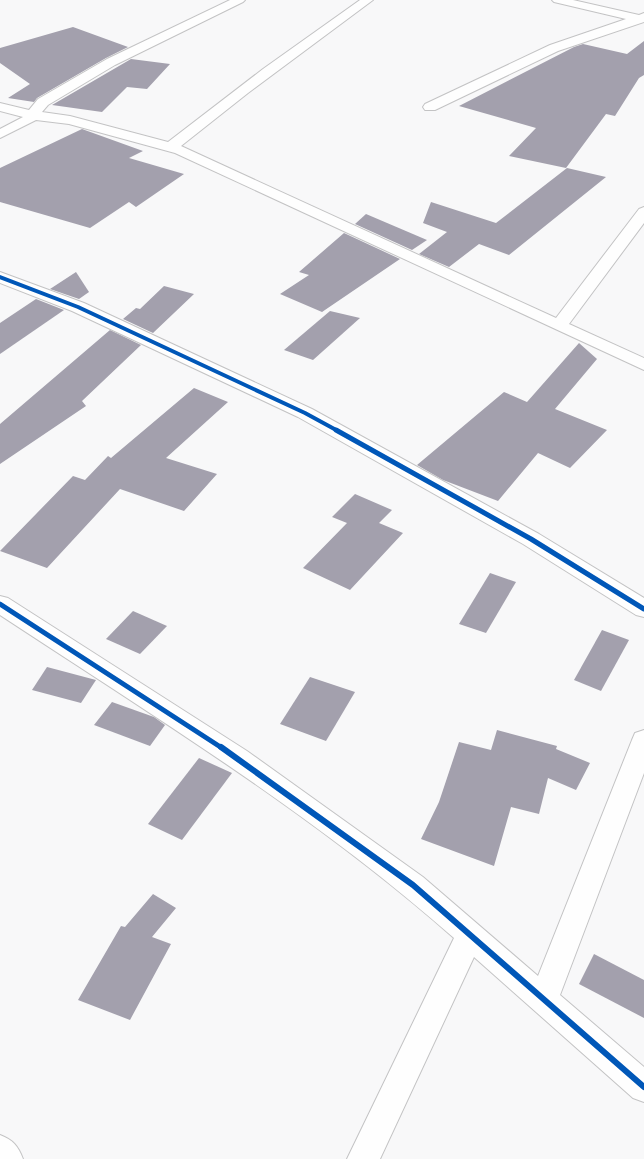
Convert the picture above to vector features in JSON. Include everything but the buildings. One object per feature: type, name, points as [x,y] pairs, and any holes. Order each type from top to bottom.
[{"type":"street","points":[[0,134],[29,119],[43,102],[111,62],[238,0]]},
{"type":"street","points":[[171,147],[273,66],[367,0]]},
{"type":"street","points":[[558,0],[642,19]]},
{"type":"street","points":[[430,107],[554,48],[642,19]]},
{"type":"street","points":[[0,107],[31,115],[70,120],[171,147],[644,365]]},
{"type":"street","points":[[559,325],[644,212]]},
{"type":"street","points":[[0,277],[78,307],[305,413],[530,540],[644,609]]},
{"type":"street","points":[[0,604],[238,758],[413,885],[644,1087]]},
{"type":"street","points":[[544,999],[644,740]]},
{"type":"street","points":[[363,1159],[470,935]]},
{"type":"street","points":[[0,1151],[7,1159]]},
{"type":"cycle path","points":[[0,277],[78,307],[305,413],[531,539],[644,609]]},
{"type":"cycle path","points":[[0,604],[238,758],[413,885],[644,1087]]}]
